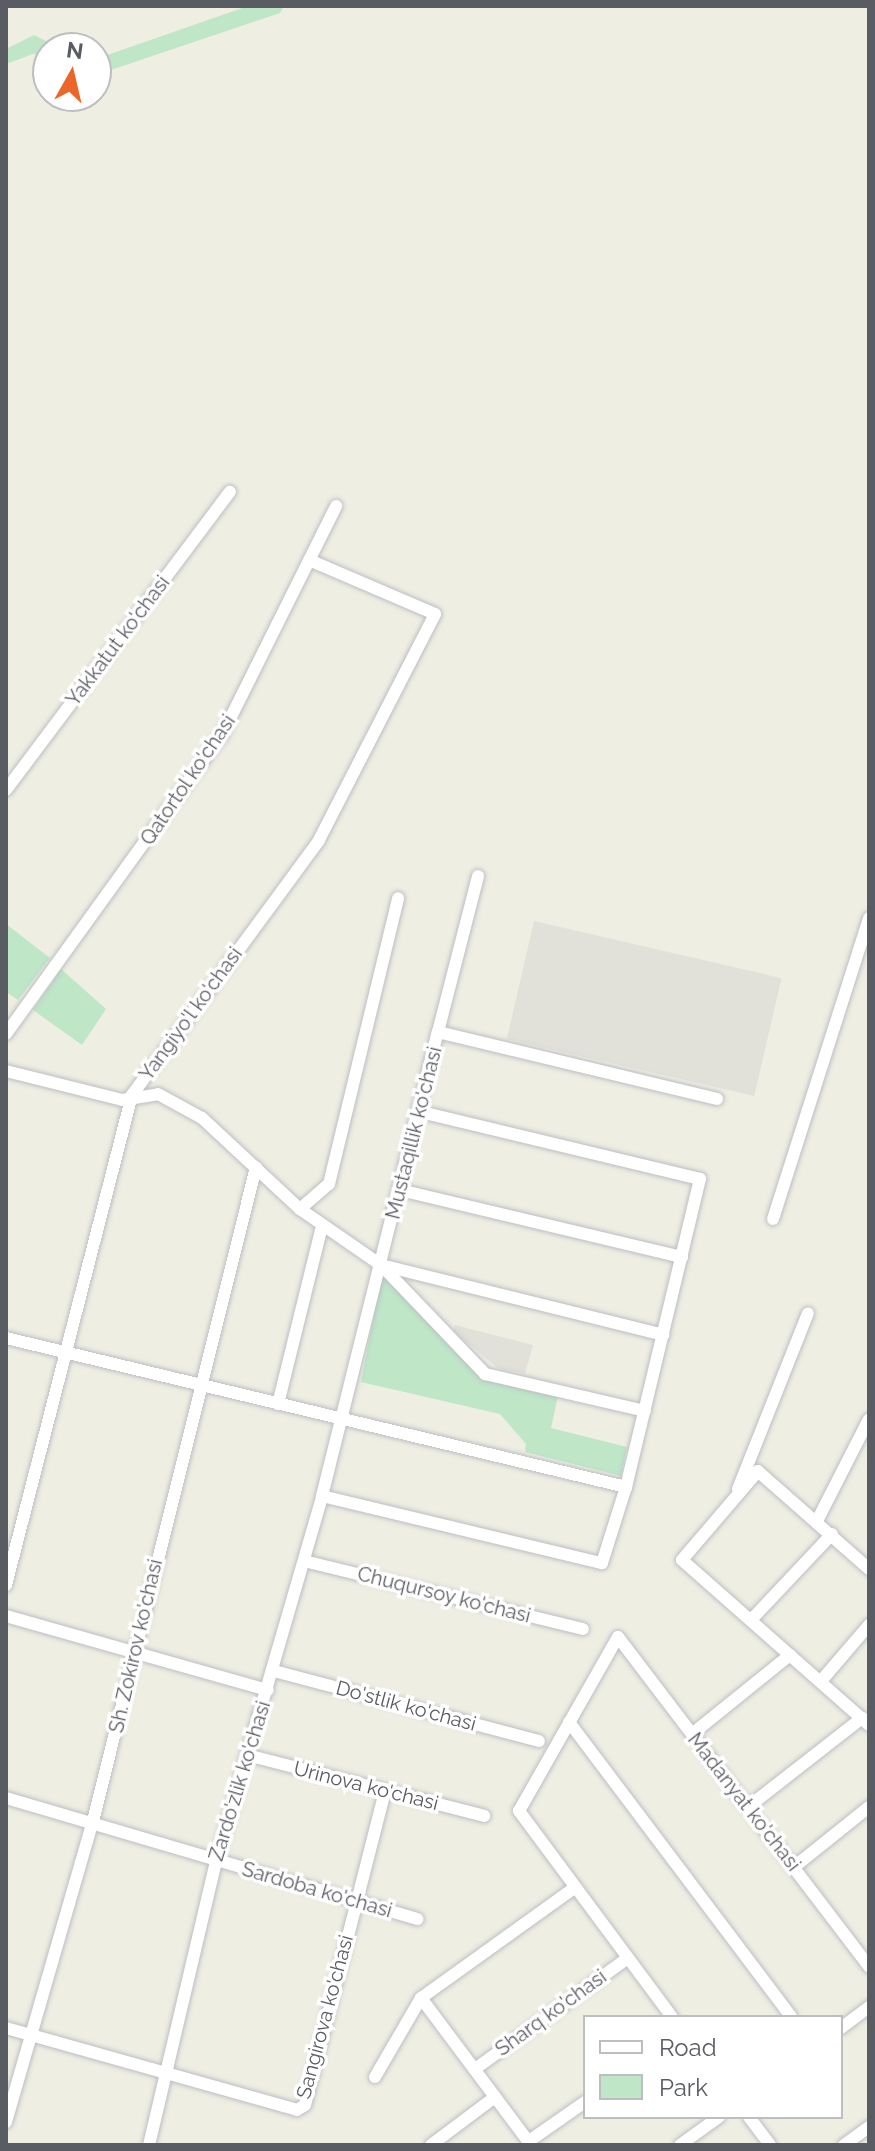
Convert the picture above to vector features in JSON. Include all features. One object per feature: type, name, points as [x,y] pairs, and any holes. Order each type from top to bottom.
[{"type":"street","name":"Yakkatut ko'chasi","points":[[6,790],[230,492]]},
{"type":"street","name":"Qatortol ko'chasi","points":[[6,1034],[222,735],[336,506]]},
{"type":"street","name":"Yangiyo'l ko'chasi","points":[[6,1585],[132,1095],[319,840],[435,614],[309,560]]},
{"type":"street","points":[[438,1032],[478,876]]},
{"type":"street","points":[[300,1209],[329,1184],[398,898]]},
{"type":"street","points":[[773,1219],[869,918]]},
{"type":"street","name":"Mustaqillik ko'chasi","points":[[342,1419],[438,1032],[717,1099]]},
{"type":"street","points":[[6,1071],[122,1100],[132,1095],[158,1094],[202,1118],[300,1209],[322,1226],[346,1236],[381,1265],[485,1374],[645,1411]]},
{"type":"street","points":[[322,1496],[602,1563],[626,1487],[700,1179],[420,1112]]},
{"type":"street","name":"Sh. Zokirov ko'chasi","points":[[6,2122],[27,2034],[92,1825],[130,1653],[256,1167]]},
{"type":"street","points":[[400,1190],[682,1257]]},
{"type":"street","points":[[278,1404],[322,1226]]},
{"type":"street","points":[[381,1265],[663,1335]]},
{"type":"street","points":[[734,1499],[808,1313]]},
{"type":"street","points":[[6,1338],[626,1487]]},
{"type":"street","name":"Zardo'zlik ko'chasi","points":[[149,2145],[216,1862],[274,1671],[342,1419]]},
{"type":"street","points":[[817,1521],[869,1419]]},
{"type":"street","points":[[748,1807],[865,1721],[682,1560],[758,1471],[869,1569]]},
{"type":"street","points":[[751,1620],[832,1534]]},
{"type":"street","name":"Chuqursoy ko'chasi","points":[[304,1561],[583,1629]]},
{"type":"street","points":[[6,1616],[268,1690]]},
{"type":"street","points":[[821,1681],[869,1625]]},
{"type":"street","name":"Madanyat ko'chasi","points":[[569,1722],[618,1637],[869,1967]]},
{"type":"street","points":[[692,1734],[790,1655]]},
{"type":"street","name":"Do'stlik ko'chasi","points":[[274,1671],[539,1741]]},
{"type":"street","points":[[671,2015],[519,1811],[569,1722],[789,2015]]},
{"type":"street","name":"Urinova ko'chasi","points":[[247,1755],[484,1816]]},
{"type":"street","name":"Sangirova ko'chasi","points":[[6,2028],[297,2110],[305,2105],[385,1791]]},
{"type":"street","name":"Sardoba ko'chasi","points":[[6,1798],[418,1919]]},
{"type":"street","points":[[794,1867],[869,1807]]},
{"type":"street","points":[[375,2077],[421,1998],[574,1888]]},
{"type":"street","name":"Sharq ko'chasi","points":[[475,2069],[628,1958]]},
{"type":"street","points":[[421,1998],[530,2143],[583,2103]]},
{"type":"street","points":[[843,2026],[869,2007]]},
{"type":"street","points":[[431,2145],[495,2097]]},
{"type":"street","points":[[680,2145],[716,2119]]},
{"type":"street","points":[[750,2119],[770,2145]]},
{"type":"street","points":[[844,2145],[869,2127]]},
{"type":"shaded area","points":[[534,921],[781,978],[754,1096],[507,1039]]},
{"type":"shaded area","points":[[455,1325],[533,1345],[525,1374],[498,1368],[453,1331]]},
{"type":"green space","points":[[248,6],[284,6],[280,13],[112,70],[112,53]]},
{"type":"green space","points":[[32,36],[32,54],[6,64],[6,49]]},
{"type":"green space","points":[[6,924],[50,958],[18,1000],[6,992]]},
{"type":"green space","points":[[61,969],[106,1009],[82,1045],[33,1010]]},
{"type":"green space","points":[[382,1272],[484,1378],[558,1396],[551,1428],[627,1447],[621,1476],[525,1452],[526,1444],[500,1414],[361,1382]]}]
